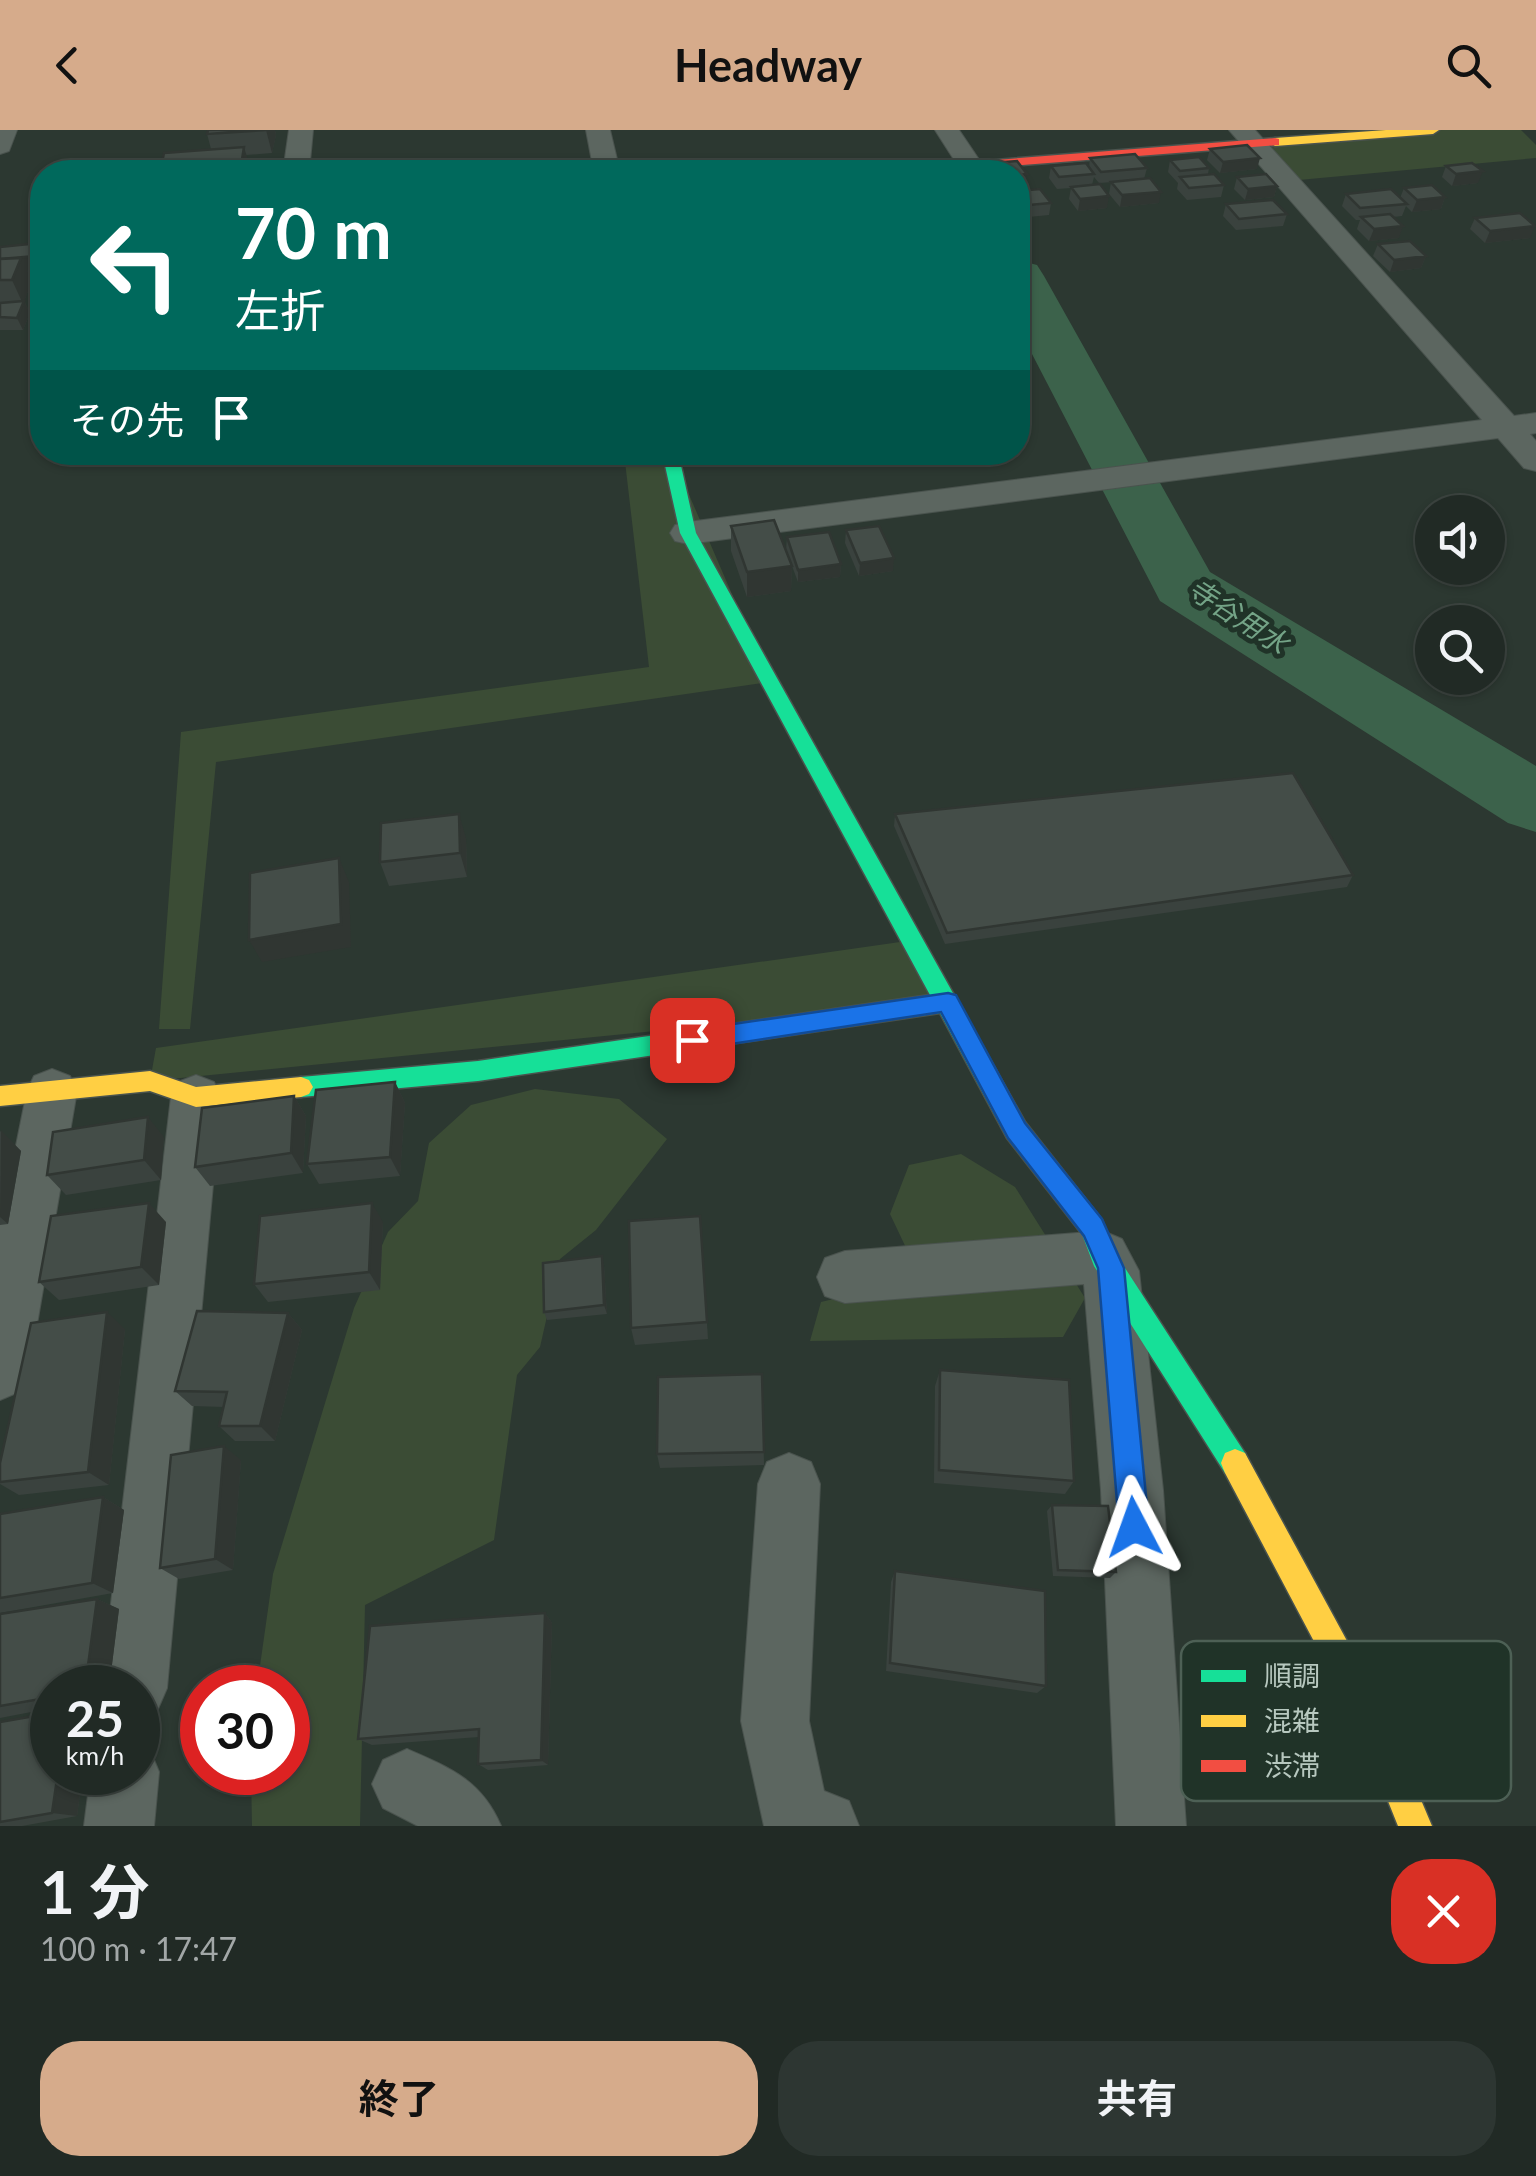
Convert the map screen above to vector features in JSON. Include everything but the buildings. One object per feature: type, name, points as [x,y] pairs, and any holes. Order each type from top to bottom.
[{"type":"street","points":[[0,146],[5,130]]},
{"type":"street","points":[[297,160],[301,130]]},
{"type":"street","points":[[598,130],[604,160]]},
{"type":"street","points":[[947,130],[966,160]]},
{"type":"street","points":[[1012,160],[1249,138],[1433,130]]},
{"type":"street","points":[[1249,138],[1521,425],[1536,462]]},
{"type":"street","points":[[688,533],[1521,425]]},
{"type":"street","points":[[673,465],[688,533],[1016,1130],[1093,1228],[1107,1262],[1261,1504],[1332,1641]]},
{"type":"street","points":[[0,1371],[26,1094],[150,1081],[196,1097],[478,1071],[948,1002]]},
{"type":"street","points":[[136,1665],[196,1097]]},
{"type":"street","points":[[845,1277],[1107,1262]]},
{"type":"street","points":[[1107,1262],[1132,1490],[1151,1826]]},
{"type":"street","points":[[789,1484],[775,1721],[794,1815],[824,1826]]},
{"type":"street","points":[[407,1784],[446,1803],[466,1826]]},
{"type":"street","points":[[119,1826],[122,1795]]},
{"type":"street","points":[[1405,1801],[1415,1826]]},
{"type":"green space","points":[[1350,130],[1521,130],[1536,145],[1536,158],[1288,181],[1256,145]]},
{"type":"green space","points":[[625,465],[676,465],[770,682],[216,762],[190,1029],[159,1029],[181,732],[649,667]]},
{"type":"green space","points":[[914,940],[948,1002],[150,1081],[156,1048]]},
{"type":"green space","points":[[535,1089],[619,1099],[667,1139],[596,1230],[560,1259],[540,1347],[517,1375],[494,1540],[365,1605],[360,1826],[252,1826],[251,1795],[310,1795],[310,1665],[260,1665],[273,1574],[354,1308],[388,1232],[418,1201],[429,1143],[471,1105]]},
{"type":"green space","points":[[961,1154],[1015,1187],[1085,1298],[1063,1337],[810,1341],[821,1302],[883,1287],[918,1273],[890,1214],[909,1165]]},
{"type":"waterway","name":"寺谷用水","points":[[1030,298],[1184,586],[1536,803]]},
{"type":"traffic: fast","points":[[673,465],[688,533],[1016,1130],[1093,1228],[1103,1257],[1235,1463]]},
{"type":"traffic: fast","points":[[301,1087],[478,1071],[948,1002]]},
{"type":"traffic: slow","points":[[1275,142],[1433,130]]},
{"type":"traffic: slow","points":[[0,1096],[150,1081],[196,1097],[301,1087]]},
{"type":"traffic: slow","points":[[1235,1463],[1331,1641]]},
{"type":"traffic: slow","points":[[1405,1801],[1415,1826]]},
{"type":"traffic: jam","points":[[1030,161],[1275,142]]},
{"type":"route","points":[[692,1040],[948,1002],[1016,1130],[1093,1228],[1111,1268],[1134,1527]]}]
